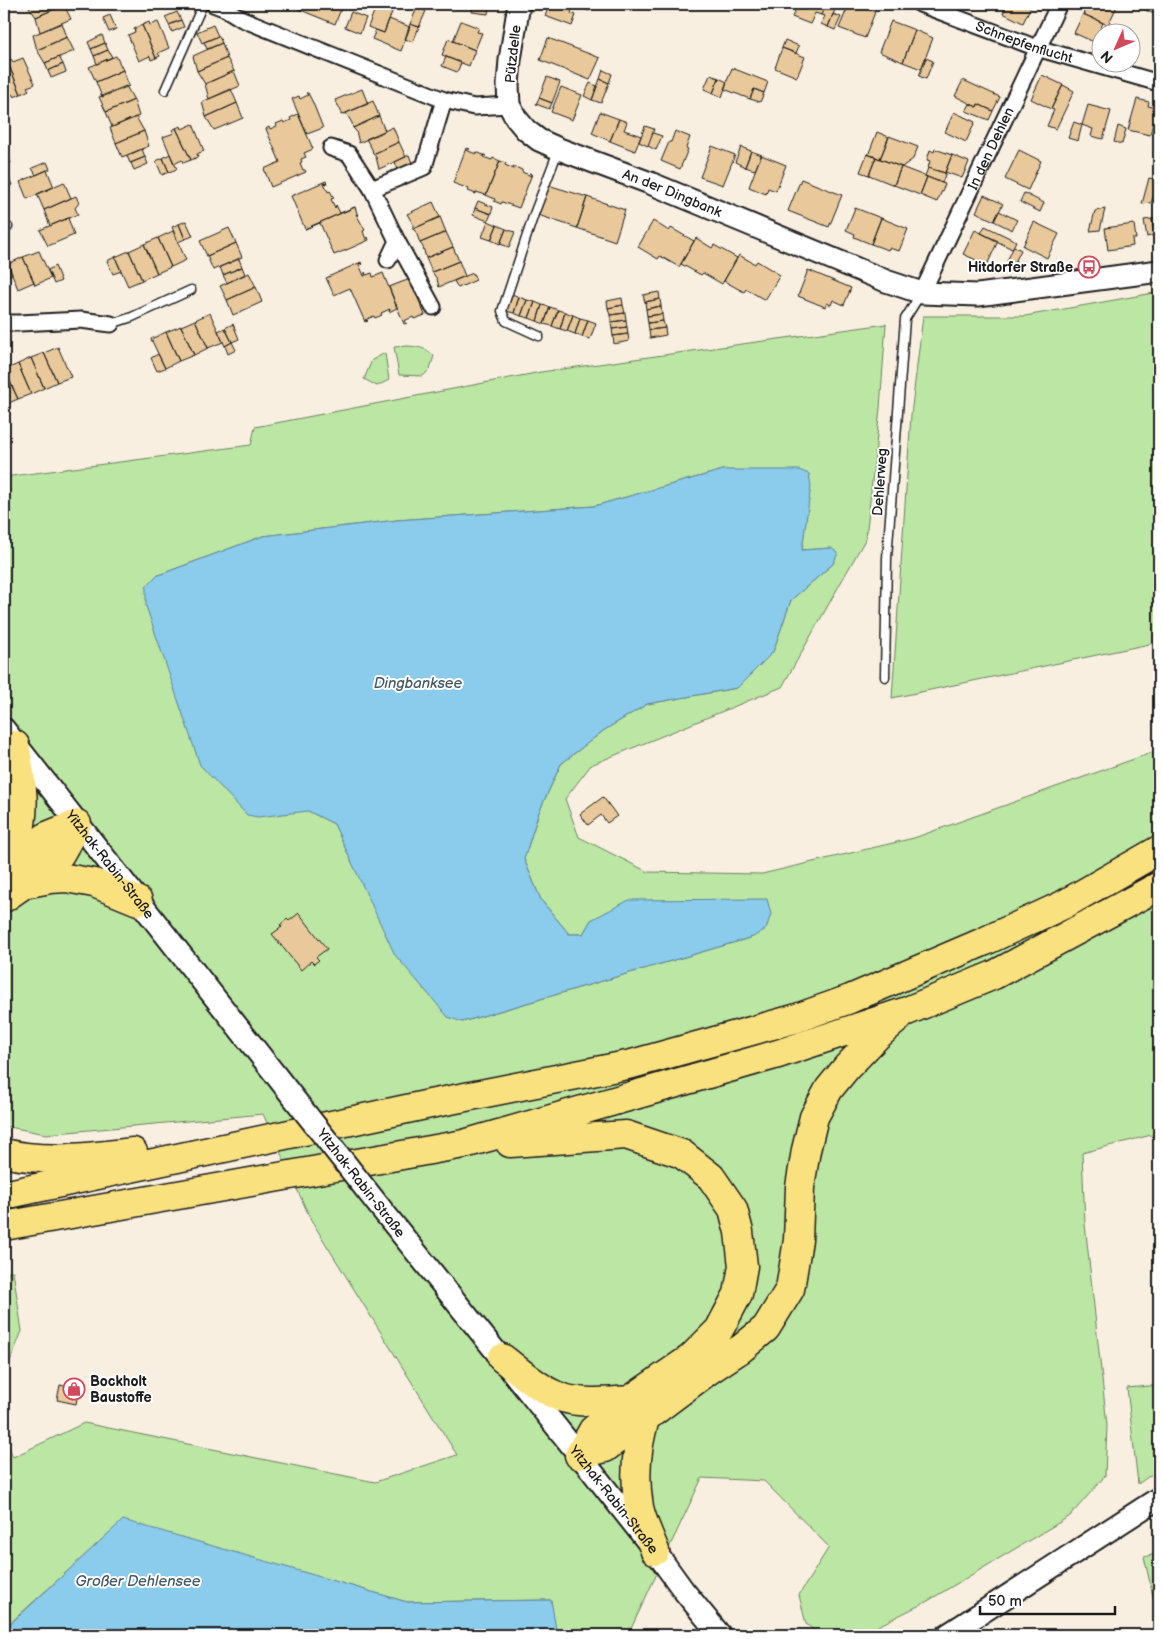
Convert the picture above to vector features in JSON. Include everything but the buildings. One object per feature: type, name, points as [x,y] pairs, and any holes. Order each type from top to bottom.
[{"type":"highway","points":[[10,737],[22,783],[24,807],[11,880]]},
{"type":"highway","points":[[11,880],[47,836],[77,824]]},
{"type":"highway","points":[[4,1195],[430,1104],[632,1064],[794,1019],[850,999],[983,942],[1063,905],[1159,850]]},
{"type":"highway","points":[[11,880],[66,878],[85,881],[112,889],[138,901]]},
{"type":"highway","points":[[4,1226],[464,1144],[778,1054],[907,1011],[994,975],[1159,886]]},
{"type":"highway","points":[[502,1358],[553,1394],[565,1399],[603,1402],[638,1410],[709,1370],[742,1348],[766,1328],[790,1289],[798,1240],[800,1186],[814,1117],[829,1089],[847,1067],[877,1036],[907,1011]]},
{"type":"highway","points":[[464,1144],[531,1142],[626,1135],[682,1154],[711,1177],[733,1209],[739,1232],[743,1266],[738,1294],[719,1330],[638,1410],[605,1448],[579,1455]]},
{"type":"highway","points":[[4,1153],[16,1156],[80,1158],[133,1152],[179,1158]]},
{"type":"highway","points":[[638,1410],[640,1435],[636,1459],[640,1508],[655,1551]]},
{"type":"street","points":[[213,4],[226,9],[242,19],[444,100],[474,107],[509,105]]},
{"type":"street","name":"Pützdelle","points":[[509,105],[510,60],[519,4]]},
{"type":"street","name":"Schnepfenflucht","points":[[920,4],[1038,48],[1159,83]]},
{"type":"street","name":"In den Dehlen","points":[[922,293],[1059,4]]},
{"type":"street","points":[[372,189],[424,167],[444,100]]},
{"type":"street","name":"An der Dingbank","points":[[509,105],[516,118],[526,130],[539,140],[650,182],[886,281],[922,293],[978,295],[1159,271]]},
{"type":"street","points":[[331,148],[350,154],[372,189],[432,307]]},
{"type":"street","points":[[388,260],[397,241]]},
{"type":"street","points":[[4,323],[19,324],[81,320],[111,324]]},
{"type":"street","name":"Yitzhak-Rabin-Straße","points":[[10,737],[720,1635]]},
{"type":"street","points":[[947,1635],[1159,1498]]},
{"type":"lane","points":[[164,90],[204,4]]},
{"type":"lane","points":[[540,336],[506,322],[502,312],[534,214],[559,149]]},
{"type":"lane","points":[[111,324],[132,317],[190,290]]},
{"type":"lane","name":"Dehlerweg","points":[[885,678],[886,558],[905,319],[922,293]]},
{"type":"green space","points":[[1159,292],[1159,642],[892,698],[911,415],[923,316],[1025,316]]},
{"type":"green space","points":[[886,324],[880,408],[866,538],[782,687],[591,765],[565,799],[579,837],[648,872],[762,874],[914,838],[1159,750],[1159,1133],[1082,1153],[1085,1224],[1107,1425],[1105,1476],[1070,1516],[926,1602],[864,1633],[820,1635],[806,1624],[799,1595],[829,1547],[764,1481],[702,1478],[628,1635],[557,1635],[550,1600],[407,1602],[123,1521],[8,1625],[4,1635],[4,1435],[13,1457],[84,1423],[375,1482],[457,1455],[311,1220],[263,1114],[46,1134],[4,1126],[4,477],[251,445],[255,427],[541,372]],"holes":[[[723,470],[809,474],[810,486],[802,550],[831,548],[833,564],[791,600],[773,652],[737,688],[647,704],[603,731],[561,764],[539,812],[524,859],[541,900],[569,934],[583,934],[591,920],[767,900],[753,937],[462,1022],[354,866],[334,824],[308,811],[156,576],[263,536],[397,520],[594,506]]]},
{"type":"green space","points":[[394,347],[422,348],[434,356],[430,369],[423,376],[399,375]]},
{"type":"green space","points":[[385,353],[389,380],[377,386],[364,379],[372,360]]},
{"type":"green space","points":[[13,1271],[22,1331],[4,1376],[4,1273]]},
{"type":"green space","points":[[1159,1385],[1159,1469],[1138,1484],[1127,1388]]},
{"type":"green space","points":[[1159,1553],[1159,1622],[1144,1557]]},
{"type":"water","name":"Dingbanksee","points":[[723,470],[799,470],[809,474],[811,486],[802,550],[831,548],[838,553],[833,564],[791,600],[773,652],[737,688],[647,704],[603,731],[561,764],[539,812],[524,859],[541,900],[569,934],[583,934],[591,920],[629,900],[767,899],[771,914],[766,929],[753,937],[462,1022],[448,1017],[395,955],[334,824],[308,811],[258,817],[247,815],[200,765],[146,606],[146,587],[156,576],[263,536],[397,520],[594,506]]},
{"type":"water","name":"Großer Dehlensee","points":[[123,1520],[407,1602],[551,1600],[557,1635],[5,1635],[8,1626]]},
{"type":"place","name":"Hitdorfer Straße","points":[[1089,267]]},
{"type":"place","name":"Bockholt Baustoffe","points":[[74,1389]]}]
